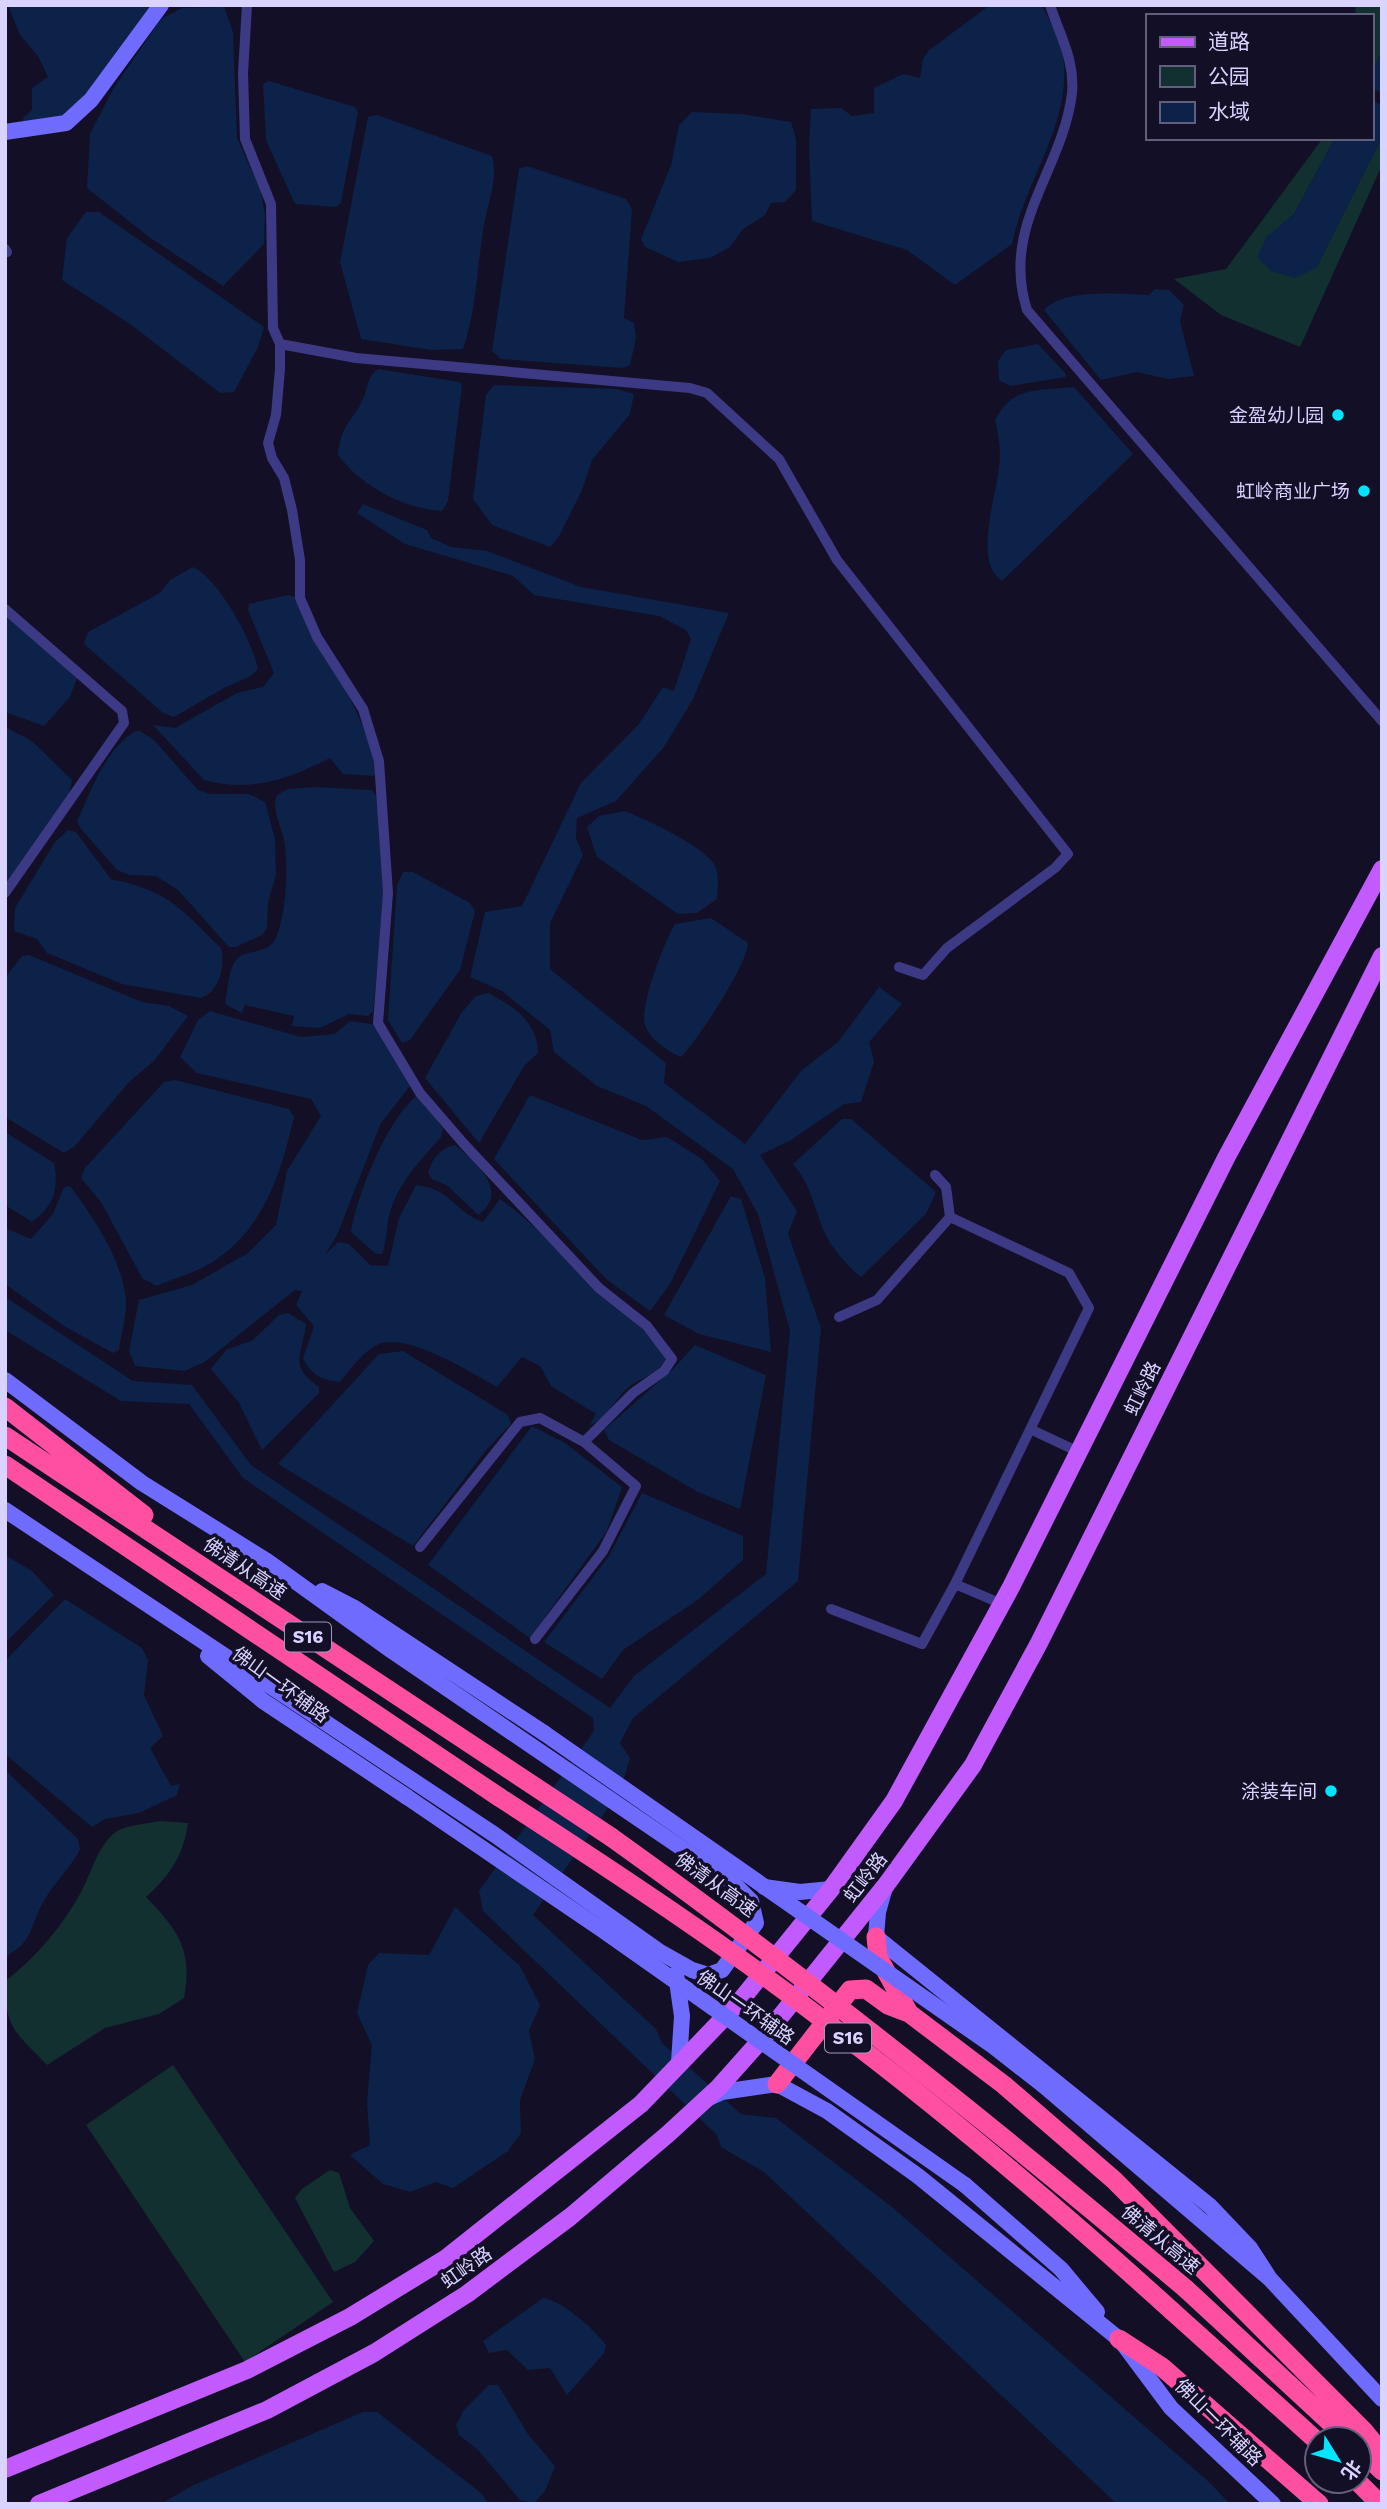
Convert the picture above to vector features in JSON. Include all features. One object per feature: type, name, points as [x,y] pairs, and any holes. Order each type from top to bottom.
[{"type":"highway","points":[[5,1407],[85,1467],[226,1583]]},
{"type":"highway","name":"佛清从高速","points":[[5,1436],[611,1837],[734,1924],[1009,2139],[1185,2289],[1333,2425]]},
{"type":"highway","name":"S16","points":[[5,1465],[687,1920],[831,2026],[1060,2212],[1303,2428]]},
{"type":"highway","points":[[876,1937],[878,1957],[909,2013]]},
{"type":"highway","points":[[777,2084],[850,1990],[866,1989],[888,2005],[909,2013],[1004,2085],[1114,2180],[1364,2431],[1382,2453]]},
{"type":"highway","points":[[1119,2339],[1162,2367],[1319,2504]]},
{"type":"main road","points":[[5,132],[66,123],[91,100],[160,5]]},
{"type":"main road","name":"虹岭路","points":[[5,2469],[247,2370],[350,2317],[445,2259],[641,2104],[740,2001],[831,1889],[894,1801],[1002,1604],[1226,1158],[1382,869]]},
{"type":"main road","name":"虹岭路","points":[[39,2504],[267,2410],[374,2353],[467,2294],[570,2217],[720,2089],[886,1885],[973,1765],[1039,1643],[1382,956]]},
{"type":"main road","name":"佛山一环辅路","points":[[5,1380],[119,1468],[192,1517],[353,1607],[544,1732],[993,2046],[1043,2085],[1270,2279],[1382,2399]]},
{"type":"main road","points":[[5,1510],[144,1603]]},
{"type":"main road","name":"佛山一环辅路","points":[[144,1603],[495,1835],[660,1952],[692,1970],[708,1975],[722,1970],[756,1923],[751,1901],[733,1883],[548,1758],[267,1561]]},
{"type":"main road","name":"佛山一环辅路","points":[[144,1603],[263,1701],[601,1928],[965,2185],[1061,2269],[1171,2408],[1273,2504]]},
{"type":"main road","points":[[733,1883],[800,1892],[831,1889]]},
{"type":"main road","points":[[886,1885],[878,1912],[876,1937],[1056,2079],[1210,2206],[1250,2248],[1270,2279]]},
{"type":"main road","points":[[660,1952],[676,1973],[682,2000],[679,2063]]},
{"type":"main road","points":[[720,2089],[777,2084],[827,2111],[918,2176],[1119,2339]]},
{"type":"street","points":[[247,5],[243,72],[245,139],[271,204],[273,328],[280,344],[276,415],[268,443],[272,458],[284,478],[292,510],[300,560],[300,598],[317,637],[363,709],[379,761],[388,893],[378,1023],[420,1093],[464,1144],[600,1288],[648,1326],[672,1359],[664,1371],[634,1393],[584,1442]]},
{"type":"street","points":[[1051,5],[1071,59],[1072,94],[1019,247],[1021,292],[1027,310],[1382,721]]},
{"type":"street","points":[[280,344],[356,358],[691,388],[707,393],[779,459],[836,560],[1068,854],[1055,868],[947,948],[923,975],[899,967]]},
{"type":"street","points":[[5,608],[122,711],[124,723],[5,893]]},
{"type":"street","points":[[839,1317],[877,1300],[950,1217],[946,1187],[935,1175]]},
{"type":"street","points":[[831,1609],[922,1644],[1032,1430],[1089,1308],[1069,1273],[950,1217]]},
{"type":"street","points":[[420,1547],[520,1422],[540,1418],[584,1442],[636,1486],[603,1551],[535,1639]]},
{"type":"street","points":[[1032,1430],[1079,1452]]},
{"type":"street","points":[[955,1584],[1002,1604]]},
{"type":"green space","points":[[1355,5],[1382,5],[1382,52],[1373,71],[1373,14],[1356,14]]},
{"type":"green space","points":[[1382,137],[1382,165],[1300,347],[1221,315],[1174,279],[1226,269],[1322,140],[1334,140],[1294,214],[1266,238],[1316,268]]},
{"type":"green space","points":[[160,1821],[188,1823],[183,1845],[174,1864],[146,1897],[167,1920],[180,1942],[186,1967],[184,1998],[159,2014],[105,2028],[47,2065],[14,2029],[7,2010],[5,1981],[38,1951],[58,1927],[82,1890],[103,1846],[113,1834],[129,1827]]},
{"type":"green space","points":[[173,2065],[333,2302],[245,2362],[86,2125]]},
{"type":"green space","points":[[330,2170],[339,2173],[350,2208],[374,2241],[355,2262],[334,2272],[295,2198],[302,2189]]},
{"type":"water","points":[[8,5],[152,5],[85,97],[59,119],[24,126],[23,118],[32,110],[32,88],[48,77],[38,56],[20,35]]},
{"type":"water","points":[[990,5],[1042,5],[1062,49],[1064,80],[1061,104],[1055,128],[1018,220],[1012,244],[955,285],[907,250],[812,221],[809,146],[811,109],[841,108],[852,116],[874,113],[874,88],[903,74],[920,78],[923,59],[928,51]]},
{"type":"water","points":[[224,7],[233,32],[237,138],[261,191],[265,216],[264,244],[223,286],[149,237],[87,188],[90,134],[113,89],[161,19],[182,8]]},
{"type":"water","points":[[1382,52],[1382,93],[1373,89],[1373,71]]},
{"type":"water","points":[[269,81],[355,107],[358,112],[341,203],[336,207],[295,204],[266,140],[263,84]]},
{"type":"water","points":[[1373,101],[1382,105],[1382,137],[1316,268],[1295,278],[1271,271],[1257,257],[1266,238],[1294,214],[1334,140],[1373,140]]},
{"type":"water","points":[[692,112],[741,114],[791,122],[796,139],[796,190],[785,202],[771,203],[765,215],[743,229],[730,247],[710,258],[678,262],[645,247],[641,239],[671,165],[679,125]]},
{"type":"water","points":[[377,115],[492,156],[493,184],[463,349],[431,350],[361,339],[340,262],[368,117]]},
{"type":"water","points":[[527,166],[626,199],[632,209],[624,318],[634,323],[636,338],[630,365],[623,368],[501,359],[492,351],[519,169]]},
{"type":"water","points":[[86,212],[99,212],[264,327],[258,347],[234,392],[220,393],[130,324],[62,280],[67,238]]},
{"type":"water","points":[[1155,289],[1169,290],[1184,305],[1180,321],[1194,376],[1168,379],[1137,372],[1101,380],[1044,310],[1064,298],[1078,295],[1149,295]]},
{"type":"water","points":[[1038,344],[1066,377],[1010,386],[999,380],[998,361],[1006,350]]},
{"type":"water","points":[[378,369],[460,382],[462,386],[448,501],[442,511],[413,506],[384,494],[359,477],[338,455],[344,430],[359,407],[370,379]]},
{"type":"water","points":[[494,385],[618,389],[634,394],[630,414],[592,460],[582,490],[558,538],[550,547],[492,525],[473,499],[486,395]]},
{"type":"water","points":[[1074,387],[1133,454],[1002,581],[993,572],[988,545],[988,528],[1000,462],[995,420],[1002,409],[1019,395],[1038,390]]},
{"type":"water","points":[[363,504],[427,530],[431,538],[451,547],[487,551],[581,587],[729,613],[693,699],[664,747],[616,801],[577,818],[576,838],[583,855],[550,923],[550,969],[666,1063],[664,1083],[745,1144],[801,1071],[838,1042],[879,987],[902,1004],[869,1042],[874,1062],[861,1102],[844,1104],[791,1140],[760,1155],[797,1211],[788,1234],[821,1328],[798,1581],[633,1718],[620,1743],[630,1758],[620,1791],[533,1915],[656,2029],[662,2043],[741,2114],[776,2118],[892,2207],[1209,2482],[1230,2504],[1117,2504],[764,2172],[721,2147],[717,2135],[483,1911],[479,1891],[594,1731],[593,1718],[243,1478],[189,1404],[121,1401],[5,1330],[5,1297],[133,1381],[192,1385],[251,1465],[610,1708],[634,1676],[766,1574],[790,1331],[758,1214],[733,1169],[646,1106],[597,1086],[554,1052],[550,1030],[502,991],[470,977],[485,912],[522,906],[581,783],[639,724],[663,687],[674,691],[691,639],[686,630],[659,616],[534,595],[513,576],[405,544],[357,513]]},
{"type":"water","points":[[193,567],[213,584],[233,612],[242,627],[258,669],[251,676],[174,717],[163,713],[84,644],[88,632],[160,593],[170,580]]},
{"type":"water","points":[[288,595],[296,597],[359,716],[375,763],[374,776],[343,774],[330,758],[269,782],[237,785],[204,780],[153,725],[175,728],[237,693],[263,687],[274,673],[248,610],[249,604]]},
{"type":"water","points":[[5,614],[77,678],[70,697],[44,726],[5,712]]},
{"type":"water","points":[[5,727],[32,741],[72,780],[69,794],[5,886]]},
{"type":"water","points":[[138,730],[154,740],[198,790],[210,794],[249,794],[265,802],[275,839],[276,875],[268,903],[267,928],[262,935],[236,947],[229,947],[178,890],[156,876],[130,875],[117,870],[81,829],[77,822],[101,770],[117,746]]},
{"type":"water","points":[[316,787],[372,790],[380,802],[385,897],[373,1011],[368,1016],[349,1014],[320,1028],[292,1026],[294,1016],[245,1005],[242,1013],[225,1004],[235,961],[243,955],[269,947],[279,928],[284,905],[286,869],[284,840],[275,807],[277,795],[288,789]]},
{"type":"water","points":[[625,811],[683,839],[712,861],[717,874],[717,899],[697,913],[678,914],[597,857],[587,827],[599,816]]},
{"type":"water","points":[[68,830],[76,832],[111,879],[147,889],[172,903],[221,948],[223,962],[220,978],[207,995],[201,998],[122,984],[47,953],[37,939],[14,931],[15,908],[55,842]]},
{"type":"water","points":[[403,872],[413,872],[470,903],[475,911],[460,970],[410,1040],[402,1043],[388,1020],[397,885]]},
{"type":"water","points":[[711,918],[748,943],[746,953],[731,984],[681,1057],[663,1047],[648,1031],[644,1019],[647,997],[660,957],[675,924]]},
{"type":"water","points":[[29,955],[142,1002],[169,1006],[188,1016],[154,1061],[129,1082],[75,1146],[64,1153],[5,1117],[5,978],[22,956]]},
{"type":"water","points":[[488,993],[515,1009],[529,1024],[537,1042],[538,1053],[524,1066],[479,1143],[425,1078],[462,1012],[476,996]]},
{"type":"water","points":[[210,1011],[301,1037],[335,1034],[350,1021],[377,1025],[410,1086],[381,1123],[337,1235],[325,1255],[338,1242],[349,1244],[370,1265],[388,1266],[399,1218],[416,1185],[445,1195],[465,1212],[483,1222],[500,1199],[527,1220],[600,1293],[643,1330],[666,1357],[663,1363],[655,1372],[629,1387],[601,1418],[590,1425],[596,1414],[551,1386],[540,1366],[522,1357],[497,1387],[440,1356],[392,1342],[373,1347],[340,1382],[334,1381],[313,1373],[303,1358],[314,1326],[296,1305],[302,1291],[295,1290],[206,1361],[185,1371],[135,1366],[129,1351],[139,1300],[192,1285],[248,1253],[276,1225],[287,1171],[321,1116],[311,1099],[197,1073],[180,1057],[198,1020]]},
{"type":"water","points":[[175,1080],[289,1109],[294,1117],[283,1159],[268,1199],[244,1234],[229,1250],[211,1263],[157,1286],[142,1278],[101,1202],[81,1178],[85,1168],[164,1082]]},
{"type":"water","points":[[418,1095],[443,1129],[441,1137],[410,1174],[398,1194],[389,1216],[382,1254],[376,1254],[351,1232],[354,1216],[385,1138],[396,1120]]},
{"type":"water","points":[[530,1095],[642,1140],[667,1137],[702,1159],[720,1181],[670,1284],[650,1311],[606,1279],[494,1159]]},
{"type":"water","points":[[842,1119],[851,1119],[936,1192],[926,1214],[861,1277],[832,1246],[807,1185],[793,1164]]},
{"type":"water","points":[[5,1132],[54,1163],[56,1181],[53,1196],[45,1210],[32,1222],[5,1205]]},
{"type":"water","points":[[455,1145],[480,1168],[490,1187],[491,1197],[478,1215],[448,1186],[432,1179],[428,1173],[437,1155]]},
{"type":"water","points":[[70,1186],[105,1240],[119,1269],[126,1300],[125,1318],[119,1350],[113,1353],[64,1326],[5,1284],[5,1228],[31,1239],[53,1214],[64,1187]]},
{"type":"water","points":[[731,1196],[741,1199],[765,1278],[771,1352],[699,1334],[664,1315]]},
{"type":"water","points":[[288,1313],[306,1324],[300,1366],[303,1373],[319,1387],[319,1393],[262,1450],[239,1403],[211,1369],[226,1350],[253,1340],[279,1315]]},
{"type":"water","points":[[695,1345],[766,1375],[740,1509],[698,1492],[609,1440],[604,1430],[674,1368]]},
{"type":"water","points":[[403,1351],[508,1415],[511,1424],[487,1449],[413,1546],[278,1464],[379,1354]]},
{"type":"water","points":[[532,1426],[565,1443],[622,1487],[607,1531],[530,1638],[428,1565]]},
{"type":"water","points":[[642,1493],[743,1536],[743,1560],[699,1599],[623,1650],[602,1679],[544,1642],[609,1556]]},
{"type":"water","points":[[5,1555],[32,1571],[54,1595],[5,1643]]},
{"type":"water","points":[[65,1599],[142,1648],[148,1660],[144,1695],[163,1736],[150,1748],[171,1786],[180,1784],[177,1795],[139,1813],[105,1819],[92,1827],[5,1754],[5,1661]]},
{"type":"water","points":[[5,1770],[78,1839],[80,1850],[45,1899],[27,1938],[5,1957]]},
{"type":"water","points":[[455,1907],[520,1966],[540,2005],[529,2031],[535,2059],[520,2100],[521,2133],[508,2151],[453,2188],[436,2182],[410,2192],[383,2184],[350,2155],[370,2145],[367,2102],[372,2045],[357,2013],[368,1965],[379,1953],[429,1955]]},
{"type":"water","points":[[543,2298],[560,2304],[578,2317],[606,2345],[604,2353],[567,2395],[550,2368],[528,2370],[507,2350],[489,2353],[483,2341]]},
{"type":"water","points":[[489,2385],[498,2385],[528,2434],[555,2466],[545,2491],[534,2503],[520,2500],[478,2450],[459,2435],[456,2425],[464,2410]]},
{"type":"water","points":[[363,2412],[377,2412],[481,2493],[489,2504],[160,2504],[194,2485]]},
{"type":"place","name":"金盈幼儿园","points":[[1338,415]]},
{"type":"place","name":"虹岭商业广场","points":[[1364,491]]},
{"type":"place","name":"涂装车间","points":[[1331,1791]]}]
